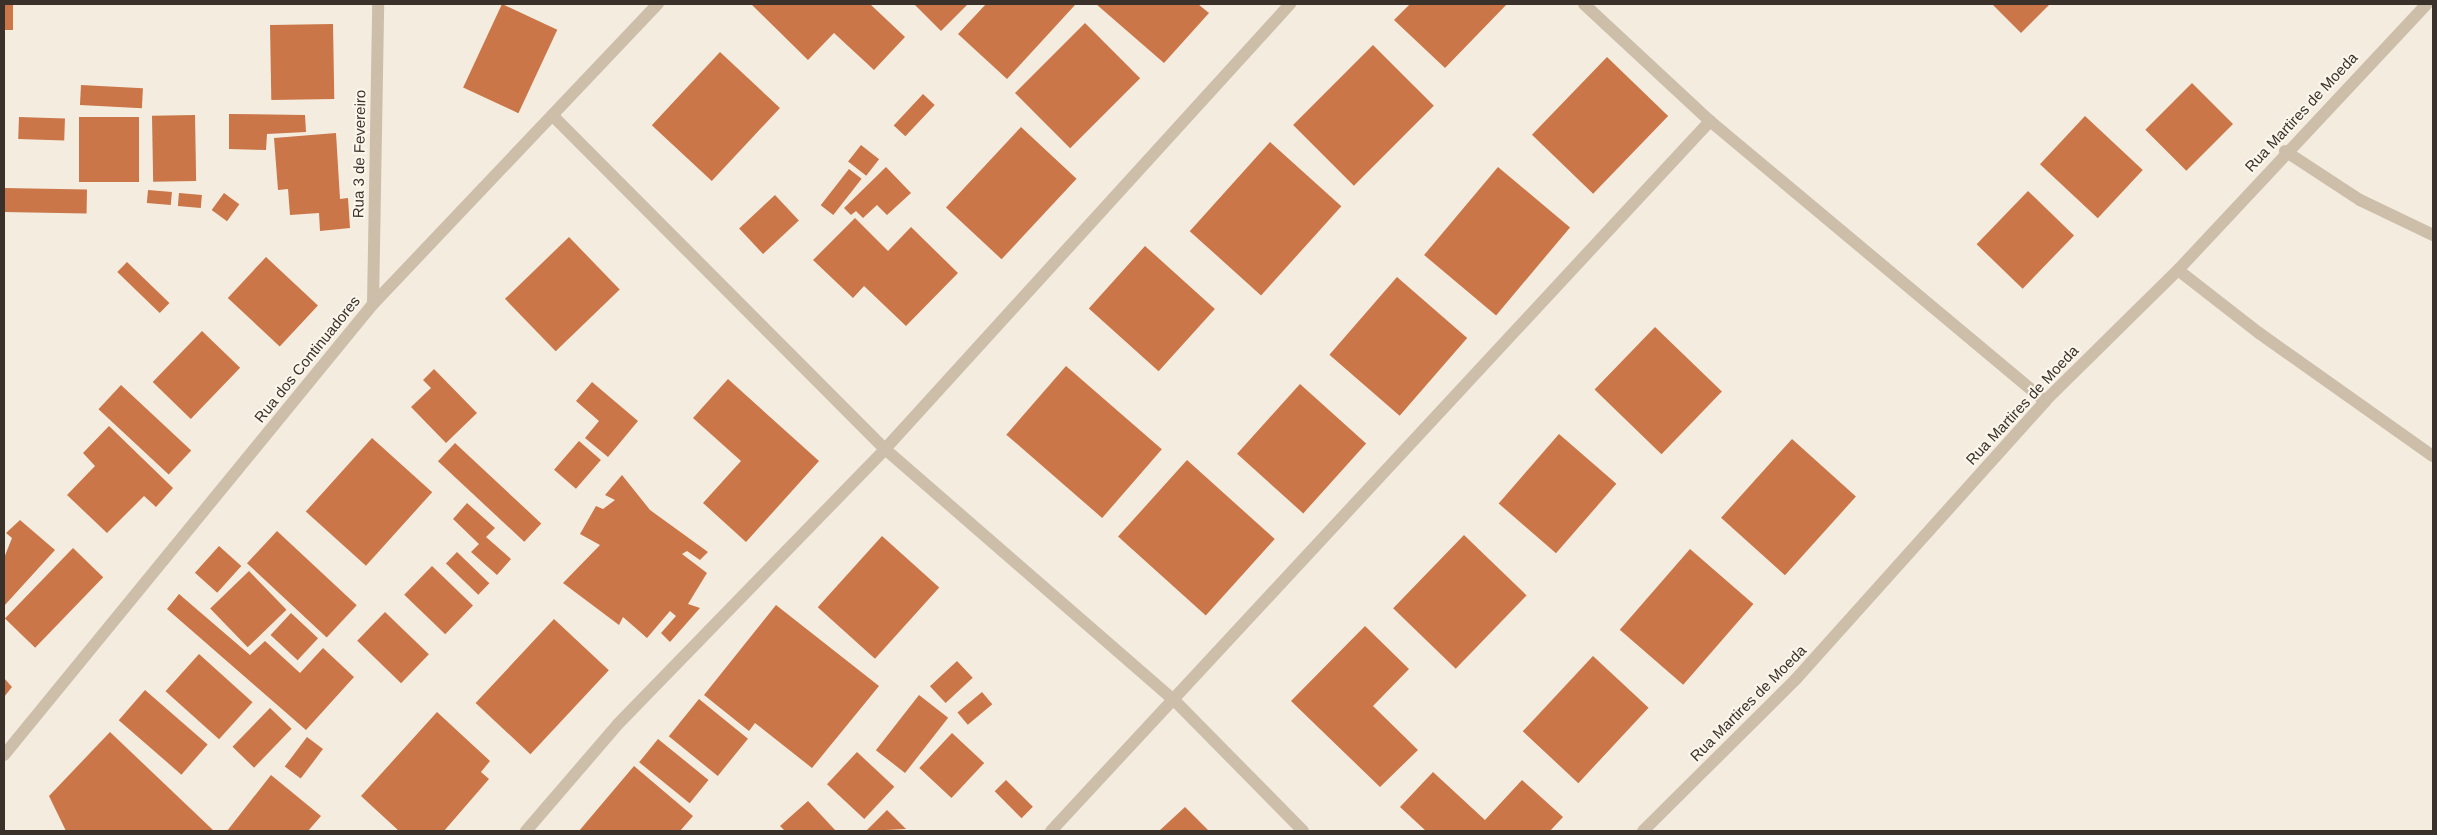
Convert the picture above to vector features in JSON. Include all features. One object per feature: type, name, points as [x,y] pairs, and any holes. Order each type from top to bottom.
[{"type":"street","name":"Rua 3 de Fevereiro","points":[[373,304],[378,4]]},
{"type":"street","name":"Rua dos Continuadores","points":[[4,755],[373,304],[554,117],[658,4]]},
{"type":"street","points":[[526,831],[618,724],[885,450],[1290,4]]},
{"type":"street","points":[[1584,4],[1710,121],[2045,401]]},
{"type":"street","name":"Rua Martires de Moeda","points":[[1643,831],[1796,679],[2045,401],[2178,270],[2285,151],[2427,4]]},
{"type":"street","points":[[554,117],[885,450],[1173,699],[1303,831]]},
{"type":"street","points":[[1052,831],[1710,121]]},
{"type":"street","points":[[2285,151],[2360,200],[2433,235]]},
{"type":"street","points":[[2178,270],[2259,333],[2433,456]]},
{"type":"building","points":[[4,4],[13,4],[13,30],[4,30]]},
{"type":"building","points":[[502,4],[557,30],[518,113],[463,87]]},
{"type":"building","points":[[751,4],[870,4],[905,37],[874,70],[834,33],[808,60]]},
{"type":"building","points":[[914,4],[968,4],[941,31]]},
{"type":"building","points":[[986,4],[1075,5],[1007,79],[958,34]]},
{"type":"building","points":[[1096,4],[1198,4],[1209,13],[1164,63]]},
{"type":"building","points":[[1410,4],[1507,4],[1445,68],[1394,20]]},
{"type":"building","points":[[1992,4],[2050,4],[2021,33]]},
{"type":"building","points":[[1085,23],[1140,78],[1070,148],[1015,93]]},
{"type":"building","points":[[333,24],[334,99],[271,100],[270,25]]},
{"type":"building","points":[[1373,45],[1434,106],[1354,186],[1293,125]]},
{"type":"building","points":[[720,52],[780,108],[712,181],[652,125]]},
{"type":"building","points":[[1607,57],[1668,116],[1593,194],[1532,135]]},
{"type":"building","points":[[2192,83],[2233,124],[2186,171],[2145,130]]},
{"type":"building","points":[[81,85],[143,88],[142,108],[80,105]]},
{"type":"building","points":[[923,94],[935,105],[905,136],[894,125]]},
{"type":"building","points":[[229,114],[305,115],[306,132],[267,134],[266,150],[229,149]]},
{"type":"building","points":[[195,115],[196,181],[153,182],[152,116]]},
{"type":"building","points":[[2085,116],[2143,170],[2098,218],[2040,164]]},
{"type":"building","points":[[19,117],[65,119],[64,141],[18,139]]},
{"type":"building","points":[[79,117],[139,117],[139,182],[79,182]]},
{"type":"building","points":[[1021,127],[1077,179],[1002,259],[946,207]]},
{"type":"building","points":[[336,133],[340,199],[348,198],[350,228],[320,231],[319,213],[290,215],[288,189],[278,190],[274,138]]},
{"type":"building","points":[[1270,142],[1341,206],[1261,295],[1190,231]]},
{"type":"building","points":[[861,145],[879,159],[866,176],[848,162]]},
{"type":"building","points":[[886,167],[911,193],[887,215],[877,205],[863,218],[856,211],[851,215],[844,208]]},
{"type":"building","points":[[1498,167],[1570,227],[1496,316],[1424,255]]},
{"type":"building","points":[[849,169],[862,179],[833,215],[821,205]]},
{"type":"building","points":[[4,188],[87,189],[87,213],[4,212]]},
{"type":"building","points":[[148,190],[172,192],[171,205],[147,203]]},
{"type":"building","points":[[2028,191],[2074,235],[2023,289],[1977,244]]},
{"type":"building","points":[[179,193],[202,195],[201,208],[178,206]]},
{"type":"building","points":[[224,193],[239,204],[227,221],[212,210]]},
{"type":"building","points":[[775,195],[799,221],[763,254],[739,228]]},
{"type":"building","points":[[855,218],[888,251],[911,227],[958,273],[906,326],[864,286],[853,298],[813,260]]},
{"type":"building","points":[[569,237],[620,290],[556,351],[505,299]]},
{"type":"building","points":[[1145,246],[1215,309],[1159,371],[1089,308]]},
{"type":"building","points":[[266,257],[318,305],[280,346],[228,298]]},
{"type":"building","points":[[127,262],[169,303],[160,313],[117,272]]},
{"type":"building","points":[[1397,277],[1467,338],[1400,416],[1329,355]]},
{"type":"building","points":[[1655,327],[1722,392],[1661,454],[1595,390]]},
{"type":"building","points":[[202,331],[240,368],[191,419],[153,382]]},
{"type":"building","points":[[1066,366],[1162,449],[1102,518],[1006,435]]},
{"type":"building","points":[[434,369],[477,413],[446,443],[411,407],[431,388],[423,380]]},
{"type":"building","points":[[728,379],[819,461],[746,542],[703,503],[741,461],[693,418]]},
{"type":"building","points":[[592,382],[638,421],[608,457],[585,438],[599,421],[576,401]]},
{"type":"building","points":[[1300,384],[1366,444],[1303,513],[1237,454]]},
{"type":"building","points":[[121,385],[191,450],[169,475],[98,409]]},
{"type":"building","points":[[109,426],[173,488],[156,507],[144,496],[107,533],[67,495],[95,466],[83,453]]},
{"type":"building","points":[[1559,434],[1616,484],[1556,553],[1499,503]]},
{"type":"building","points":[[372,438],[432,492],[366,566],[306,512]]},
{"type":"building","points":[[1792,439],[1856,497],[1785,575],[1721,518]]},
{"type":"building","points":[[579,441],[601,460],[576,489],[554,470]]},
{"type":"building","points":[[455,443],[541,523],[524,542],[438,461]]},
{"type":"building","points":[[1187,460],[1275,539],[1206,616],[1118,537]]},
{"type":"building","points":[[622,475],[650,510],[708,552],[700,560],[687,551],[682,554],[707,573],[688,604],[700,608],[670,642],[661,633],[676,616],[670,611],[647,638],[623,617],[619,625],[563,583],[600,545],[580,534],[596,506],[603,509],[615,500],[605,495]]},
{"type":"building","points":[[467,503],[495,528],[486,537],[511,559],[497,575],[471,552],[479,544],[453,519]]},
{"type":"building","points":[[20,520],[55,550],[4,606],[4,558],[12,538],[6,533]]},
{"type":"building","points":[[277,531],[357,605],[327,638],[247,563]]},
{"type":"building","points":[[1464,535],[1527,595],[1456,669],[1393,608]]},
{"type":"building","points":[[882,536],[939,588],[875,659],[818,607]]},
{"type":"building","points":[[219,546],[241,566],[217,593],[195,573]]},
{"type":"building","points":[[73,548],[103,577],[35,648],[5,618]]},
{"type":"building","points":[[1690,549],[1753,604],[1683,685],[1620,630]]},
{"type":"building","points":[[457,552],[489,583],[478,595],[446,564]]},
{"type":"building","points":[[432,566],[473,606],[445,634],[404,595]]},
{"type":"building","points":[[249,571],[287,610],[248,647],[210,609]]},
{"type":"building","points":[[179,594],[250,655],[265,641],[300,673],[323,648],[354,677],[306,730],[167,609]]},
{"type":"building","points":[[776,605],[879,686],[812,768],[755,723],[749,731],[704,695]]},
{"type":"building","points":[[385,612],[429,654],[401,683],[357,641]]},
{"type":"building","points":[[291,613],[318,638],[298,660],[271,635]]},
{"type":"building","points":[[554,619],[609,670],[530,754],[476,703]]},
{"type":"building","points":[[1365,626],[1409,669],[1373,706],[1418,750],[1380,787],[1291,701]]},
{"type":"building","points":[[199,654],[253,702],[219,739],[166,691]]},
{"type":"building","points":[[1593,656],[1649,708],[1578,783],[1523,731]]},
{"type":"building","points":[[957,661],[973,678],[946,703],[930,686]]},
{"type":"building","points":[[4,678],[12,687],[4,697]]},
{"type":"building","points":[[145,690],[208,744],[181,775],[119,720]]},
{"type":"building","points":[[982,692],[992,704],[968,725],[957,713]]},
{"type":"building","points":[[919,695],[948,718],[905,773],[876,750]]},
{"type":"building","points":[[699,699],[748,739],[718,776],[669,736]]},
{"type":"building","points":[[270,708],[292,729],[254,768],[232,747]]},
{"type":"building","points":[[437,712],[490,761],[481,772],[489,779],[444,831],[399,831],[361,796]]},
{"type":"building","points":[[110,732],[214,831],[66,831],[49,796]]},
{"type":"building","points":[[952,733],[984,763],[951,798],[919,768]]},
{"type":"building","points":[[307,737],[323,749],[301,779],[285,767]]},
{"type":"building","points":[[658,739],[709,780],[690,803],[639,762]]},
{"type":"building","points":[[857,752],[894,787],[864,819],[827,784]]},
{"type":"building","points":[[634,766],[693,816],[680,831],[579,831]]},
{"type":"building","points":[[1433,772],[1485,820],[1522,780],[1563,817],[1550,831],[1426,831],[1400,807]]},
{"type":"building","points":[[271,775],[321,816],[308,831],[227,831]]},
{"type":"building","points":[[1006,780],[1033,807],[1022,818],[995,791]]},
{"type":"building","points":[[808,801],[836,831],[785,831],[780,826]]},
{"type":"building","points":[[1185,807],[1209,831],[1159,831]]},
{"type":"building","points":[[887,810],[906,829],[866,831]]}]
